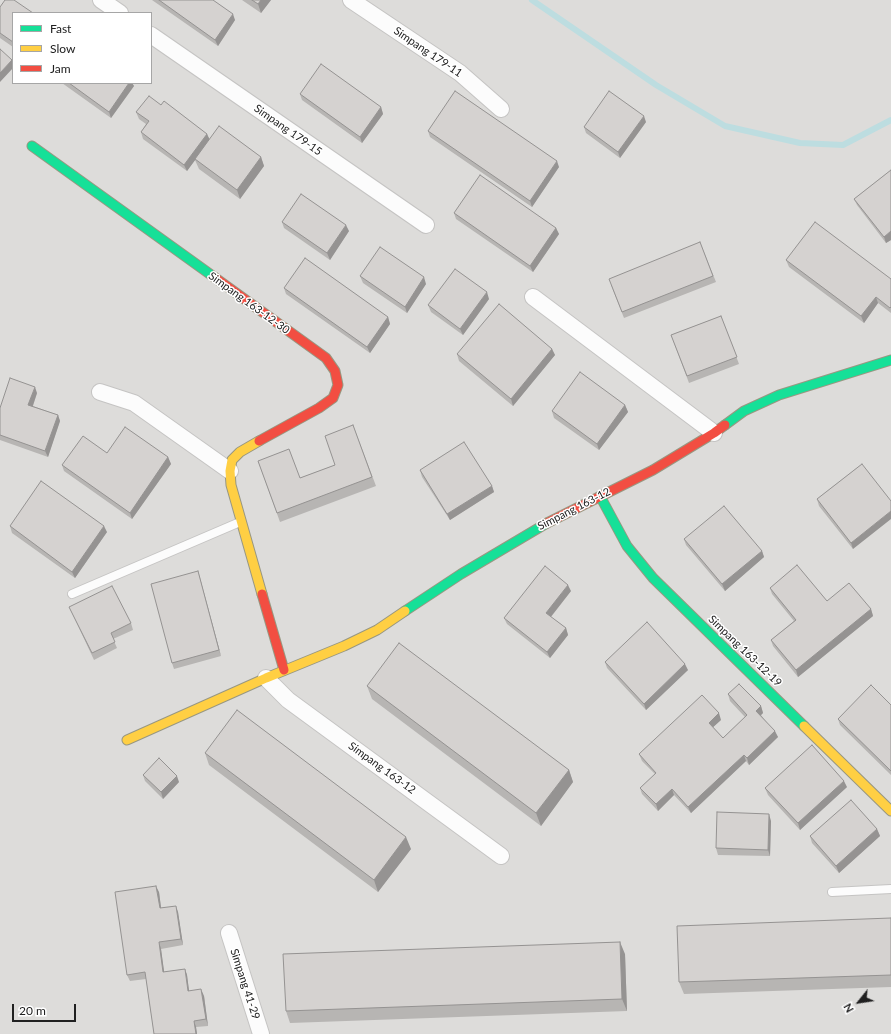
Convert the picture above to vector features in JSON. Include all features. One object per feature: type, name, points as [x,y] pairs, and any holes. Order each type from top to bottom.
[{"type":"street","points":[[101,0],[119,12]]},
{"type":"street","name":"Simpang 179-11","points":[[351,0],[460,73],[501,109]]},
{"type":"street","name":"Simpang 179-15","points":[[152,36],[426,225]]},
{"type":"street","name":"Simpang 163-12-30","points":[[32,146],[326,358],[335,371],[338,385],[333,398],[320,408],[240,452],[232,460],[230,471]]},
{"type":"street","points":[[533,297],[714,433]]},
{"type":"street","name":"Simpang 163-12","points":[[127,740],[284,670],[344,646],[377,630],[461,574],[541,526],[653,470],[714,433],[744,411],[779,395],[891,360]]},
{"type":"street","points":[[100,392],[134,403],[230,471],[231,486],[284,670]]},
{"type":"street","name":"Simpang 163-12-19","points":[[600,496],[627,546],[653,578],[891,811]]},
{"type":"street","name":"Simpang 163-12","points":[[266,678],[288,700],[501,856]]},
{"type":"street","name":"Simpang 41-29","points":[[229,933],[261,1034]]},
{"type":"lane","points":[[72,594],[241,521]]},
{"type":"lane","points":[[832,892],[891,889]]},
{"type":"shaded area","points":[[0,0],[891,0],[891,1034],[0,1034]]},
{"type":"building","points":[[5,0],[14,0],[32,12],[12,12],[12,41],[0,33],[0,7]]},
{"type":"building","points":[[159,0],[213,0],[233,14],[215,40]]},
{"type":"building","points":[[252,0],[261,0],[258,4]]},
{"type":"building","points":[[0,49],[12,60],[0,73]]},
{"type":"building","points":[[321,64],[381,107],[360,137],[300,94]]},
{"type":"building","points":[[70,84],[128,84],[109,112]]},
{"type":"building","points":[[455,91],[557,161],[530,201],[428,131]]},
{"type":"building","points":[[609,91],[644,116],[618,152],[584,127]]},
{"type":"building","points":[[149,96],[161,105],[164,101],[207,134],[184,165],[141,132],[149,121],[136,112]]},
{"type":"building","points":[[219,126],[261,157],[237,190],[195,159]]},
{"type":"building","points":[[891,170],[891,231],[884,237],[854,199]]},
{"type":"building","points":[[480,175],[556,228],[530,266],[454,213]]},
{"type":"building","points":[[301,194],[346,225],[327,253],[282,222]]},
{"type":"building","points":[[815,222],[891,279],[890,308],[876,297],[861,316],[786,260]]},
{"type":"building","points":[[700,242],[713,276],[622,312],[609,279]]},
{"type":"building","points":[[380,247],[424,277],[405,307],[360,276]]},
{"type":"building","points":[[305,258],[388,317],[367,347],[284,288]]},
{"type":"building","points":[[455,269],[487,292],[460,329],[428,305]]},
{"type":"building","points":[[499,304],[552,349],[511,399],[457,354]]},
{"type":"building","points":[[721,316],[737,357],[687,376],[671,335]]},
{"type":"building","points":[[580,372],[625,405],[597,444],[552,411]]},
{"type":"building","points":[[10,378],[35,387],[28,405],[58,415],[45,451],[0,435],[0,408]]},
{"type":"building","points":[[353,425],[372,477],[277,513],[258,461],[289,449],[300,478],[335,465],[325,436]]},
{"type":"building","points":[[125,427],[168,457],[130,513],[62,465],[83,436],[107,453]]},
{"type":"building","points":[[464,442],[492,486],[447,514],[420,470]]},
{"type":"building","points":[[862,464],[891,501],[891,511],[851,543],[817,499]]},
{"type":"building","points":[[41,481],[104,526],[72,572],[10,526]]},
{"type":"building","points":[[724,506],[762,551],[722,584],[684,539]]},
{"type":"building","points":[[797,565],[827,601],[849,583],[871,609],[796,670],[771,640],[796,620],[770,588]]},
{"type":"building","points":[[545,566],[568,585],[546,613],[566,628],[547,652],[504,618]]},
{"type":"building","points":[[198,571],[219,650],[172,663],[151,584]]},
{"type":"building","points":[[112,586],[131,623],[111,633],[115,642],[92,653],[69,607]]},
{"type":"building","points":[[647,622],[685,664],[644,704],[605,662]]},
{"type":"building","points":[[399,643],[569,770],[536,813],[367,686]]},
{"type":"building","points":[[739,684],[761,706],[756,711],[775,731],[747,758],[744,755],[688,807],[672,789],[656,804],[640,788],[656,773],[639,754],[702,695],[719,713],[709,723],[723,738],[747,715],[728,694]]},
{"type":"building","points":[[871,685],[891,705],[891,771],[838,719]]},
{"type":"building","points":[[237,710],[406,837],[374,880],[205,753]]},
{"type":"building","points":[[812,745],[844,781],[798,823],[765,788]]},
{"type":"building","points":[[159,758],[177,776],[161,792],[143,775]]},
{"type":"building","points":[[851,800],[877,829],[836,866],[810,836]]},
{"type":"building","points":[[717,812],[769,814],[768,850],[716,848]]},
{"type":"building","points":[[156,886],[160,908],[176,906],[181,939],[159,942],[163,972],[185,969],[188,991],[201,989],[206,1019],[194,1021],[196,1034],[154,1034],[145,972],[127,975],[115,892]]},
{"type":"building","points":[[891,918],[891,975],[679,982],[677,926]]},
{"type":"building","points":[[620,942],[622,999],[286,1011],[283,954]]},
{"type":"waterway","points":[[532,0],[656,85],[725,126],[800,143],[843,145],[891,120]]},
{"type":"traffic: fast","points":[[32,146],[214,277]]},
{"type":"traffic: fast","points":[[725,425],[744,411],[779,395],[891,360]]},
{"type":"traffic: fast","points":[[600,496],[627,546],[653,578],[804,726]]},
{"type":"traffic: fast","points":[[405,611],[461,574],[547,523]]},
{"type":"traffic: slow","points":[[259,441],[240,452],[232,460],[230,471],[231,485],[262,594]]},
{"type":"traffic: slow","points":[[127,740],[266,678],[344,646],[377,630],[405,611]]},
{"type":"traffic: slow","points":[[804,726],[891,811]]},
{"type":"traffic: jam","points":[[214,277],[326,358],[335,371],[338,385],[333,398],[319,408],[259,441]]},
{"type":"traffic: jam","points":[[547,523],[653,470],[725,425]]},
{"type":"traffic: jam","points":[[262,594],[284,670]]}]
